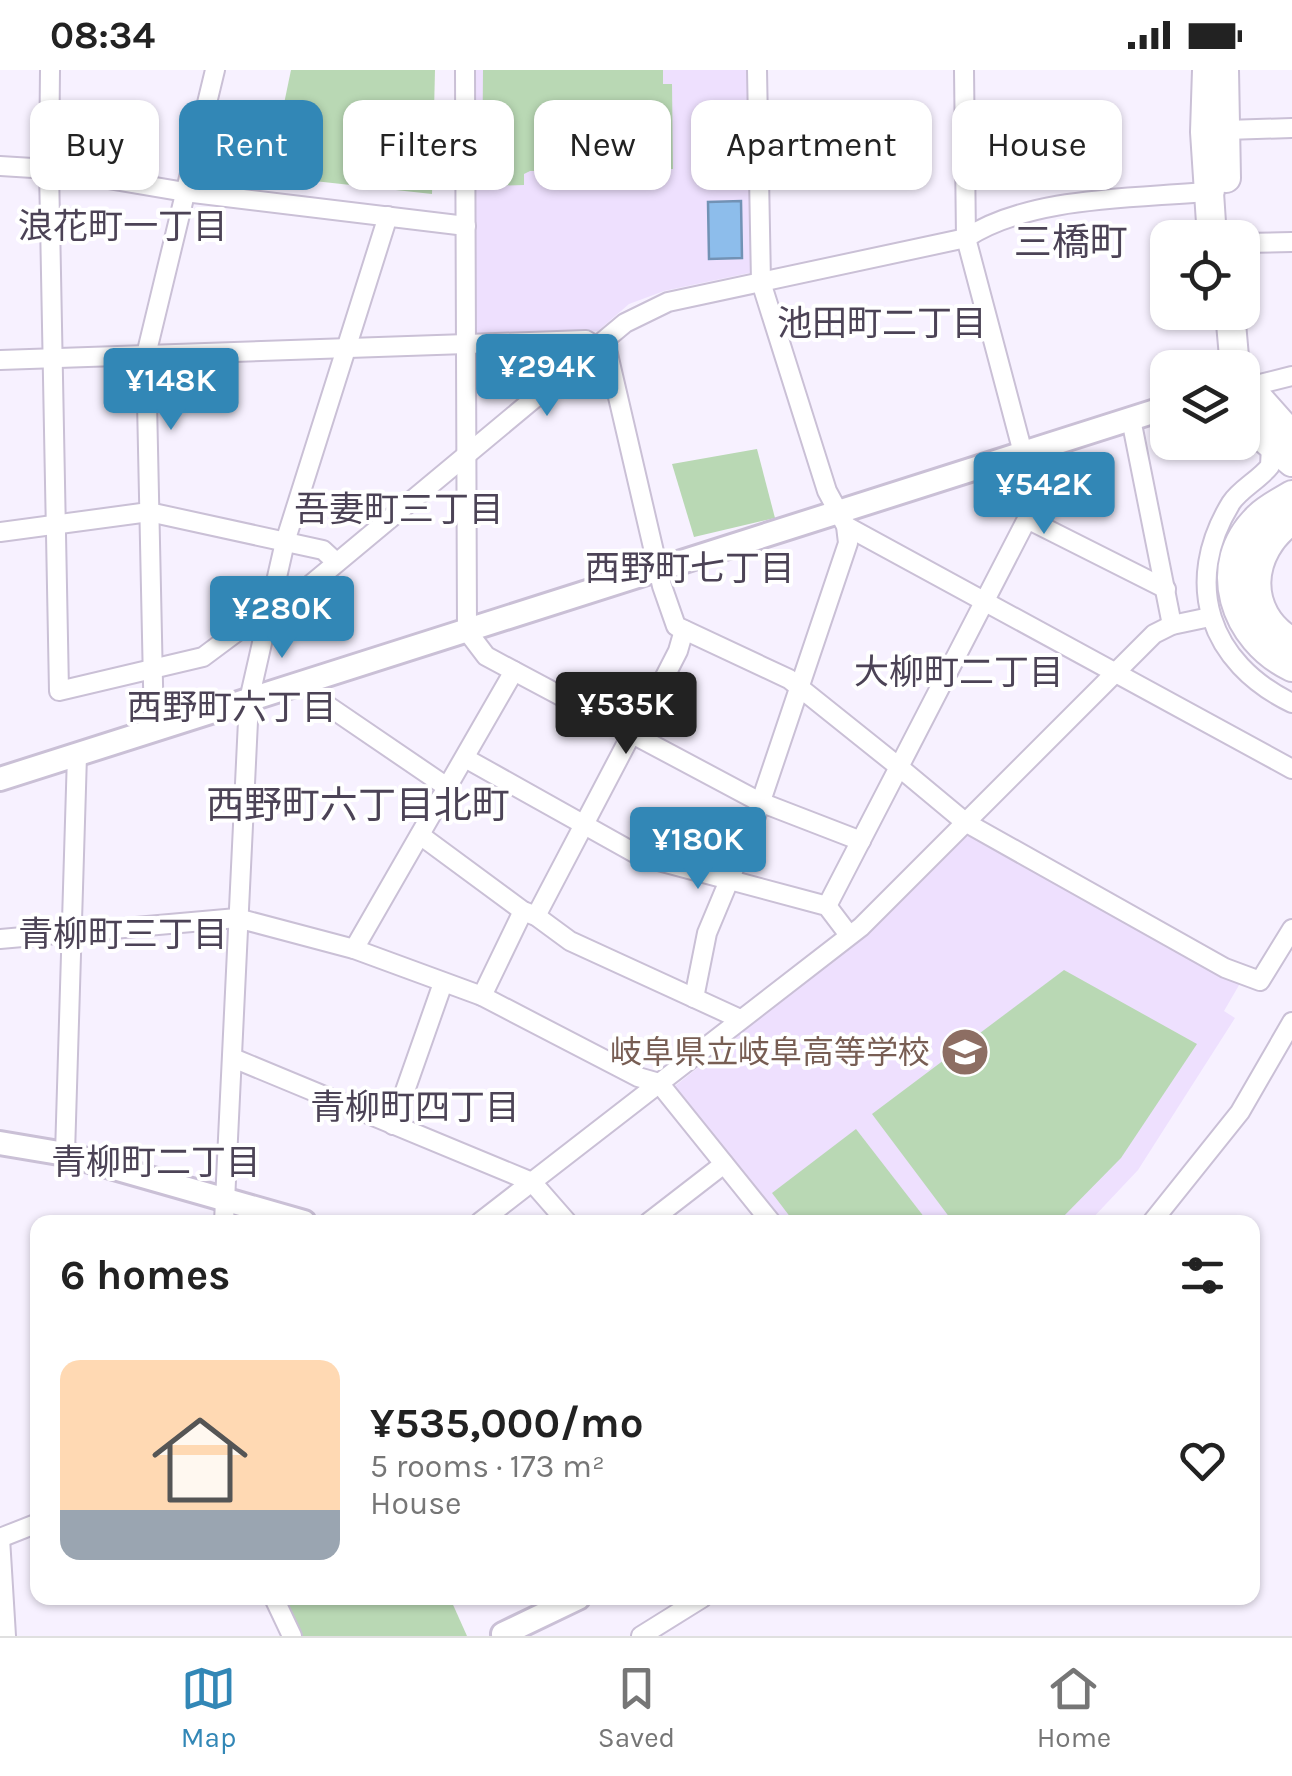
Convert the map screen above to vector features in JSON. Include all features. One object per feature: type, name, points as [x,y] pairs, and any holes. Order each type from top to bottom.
[{"type":"main road","points":[[1206,70],[1206,132],[1224,220]]},
{"type":"main road","points":[[1214,220],[1226,130],[1224,70]]},
{"type":"main road","points":[[1260,410],[1287,445]]},
{"type":"main road","points":[[1275,640],[1246,630],[1236,609],[1234,573],[1238,551],[1258,517],[1292,496]]},
{"type":"main road","points":[[1292,520],[1272,536],[1255,575],[1258,603],[1292,666]]},
{"type":"street","points":[[49,100],[50,70]]},
{"type":"street","points":[[154,730],[146,355],[216,70]]},
{"type":"street","points":[[465,70],[466,631],[486,656],[514,671],[760,802],[860,841]]},
{"type":"street","points":[[694,998],[708,933],[760,802],[848,543],[842,518],[827,491],[761,282],[757,70]]},
{"type":"street","points":[[827,906],[1027,519],[1023,454],[966,238],[964,70]]},
{"type":"street","points":[[1226,130],[1292,128]]},
{"type":"street","points":[[0,166],[30,168]]},
{"type":"street","points":[[159,188],[466,226]]},
{"type":"street","points":[[49,190],[59,691],[203,656],[269,611],[291,601],[598,344],[625,323],[668,302],[966,238],[990,222],[1026,211],[1218,191]]},
{"type":"street","points":[[0,1143],[65,1154],[225,1212],[250,700],[284,542],[388,216]]},
{"type":"street","points":[[1260,243],[1292,242]]},
{"type":"street","points":[[0,360],[464,343],[586,340],[598,344],[608,354],[676,626],[800,686],[965,822],[1224,968],[1260,981],[1292,928]]},
{"type":"street","points":[[1260,383],[1292,376]]},
{"type":"street","points":[[0,779],[659,569],[842,518],[1150,413]]},
{"type":"street","points":[[1131,419],[1172,625]]},
{"type":"street","points":[[1287,445],[1270,466],[1233,498],[1214,535],[1205,584],[1215,630],[1260,688],[1292,703]]},
{"type":"street","points":[[0,532],[149,512],[323,550],[336,562]]},
{"type":"street","points":[[842,518],[984,603],[1292,769]]},
{"type":"street","points":[[1027,519],[1166,589]]},
{"type":"street","points":[[489,1215],[849,935],[1154,634],[1172,625],[1210,617]]},
{"type":"street","points":[[482,996],[634,734],[678,651],[684,630]]},
{"type":"street","points":[[354,949],[514,671]]},
{"type":"street","points":[[310,680],[316,697],[447,787]]},
{"type":"street","points":[[65,1154],[78,755]]},
{"type":"street","points":[[465,758],[640,856],[827,906],[849,935]]},
{"type":"street","points":[[420,835],[570,941],[740,1019]]},
{"type":"street","points":[[0,939],[237,918],[354,949],[482,996],[638,1077],[659,1083],[766,1215]]},
{"type":"street","points":[[393,1125],[442,983]]},
{"type":"street","points":[[1158,1215],[1240,1112],[1292,1022]]},
{"type":"street","points":[[233,1058],[532,1182],[560,1215]]},
{"type":"street","points":[[657,1215],[724,1164]]},
{"type":"street","points":[[6,1636],[0,1538],[30,1526]]},
{"type":"street","points":[[277,1605],[292,1636]]},
{"type":"street","points":[[501,1635],[563,1605]]},
{"type":"street","points":[[641,1636],[691,1605]]},
{"type":"shaded area","points":[[468,70],[752,70],[752,100],[691,100],[691,190],[753,190],[754,272],[664,291],[629,304],[598,331],[474,335],[471,190],[514,190],[514,100],[469,100]]},
{"type":"shaded area","name":"岐阜県立岐阜高等学校","points":[[973,830],[1242,980],[1224,1011],[1235,1018],[1138,1170],[1096,1215],[777,1215],[675,1086],[866,933],[965,832]]},
{"type":"green space","points":[[291,70],[435,70],[434,100],[343,100],[343,184],[323,182],[323,100],[285,100]]},
{"type":"green space","points":[[483,70],[663,70],[663,84],[672,84],[673,169],[671,100],[534,100],[534,171],[524,174],[524,185],[514,185],[514,100],[483,100]]},
{"type":"green space","points":[[396,190],[432,190],[432,194]]},
{"type":"green space","points":[[757,449],[775,518],[694,537],[672,464]]},
{"type":"green space","points":[[1064,970],[1197,1044],[1121,1158],[1065,1215],[948,1215],[872,1114]]},
{"type":"green space","points":[[856,1129],[923,1215],[789,1215],[772,1193]]},
{"type":"green space","points":[[453,1605],[467,1636],[301,1636],[287,1606]]},
{"type":"water","points":[[741,201],[742,258],[709,259],[708,202]]},
{"type":"place","name":"岐阜県立岐阜高等学校","points":[[965,1052]]},
{"type":"district","name":"浪花町一丁目","points":[[123,226]]},
{"type":"district","name":"三橋町","points":[[1071,242]]},
{"type":"district","name":"池田町二丁目","points":[[882,323]]},
{"type":"district","name":"吾妻町三丁目","points":[[399,509]]},
{"type":"district","name":"西野町七丁目","points":[[690,568]]},
{"type":"district","name":"大柳町二丁目","points":[[959,672]]},
{"type":"district","name":"西野町六丁目","points":[[232,707]]},
{"type":"district","name":"西野町六丁目北町","points":[[358,805]]},
{"type":"district","name":"青柳町三丁目","points":[[123,934]]},
{"type":"district","name":"青柳町四丁目","points":[[415,1107]]},
{"type":"district","name":"青柳町二丁目","points":[[156,1162]]}]
